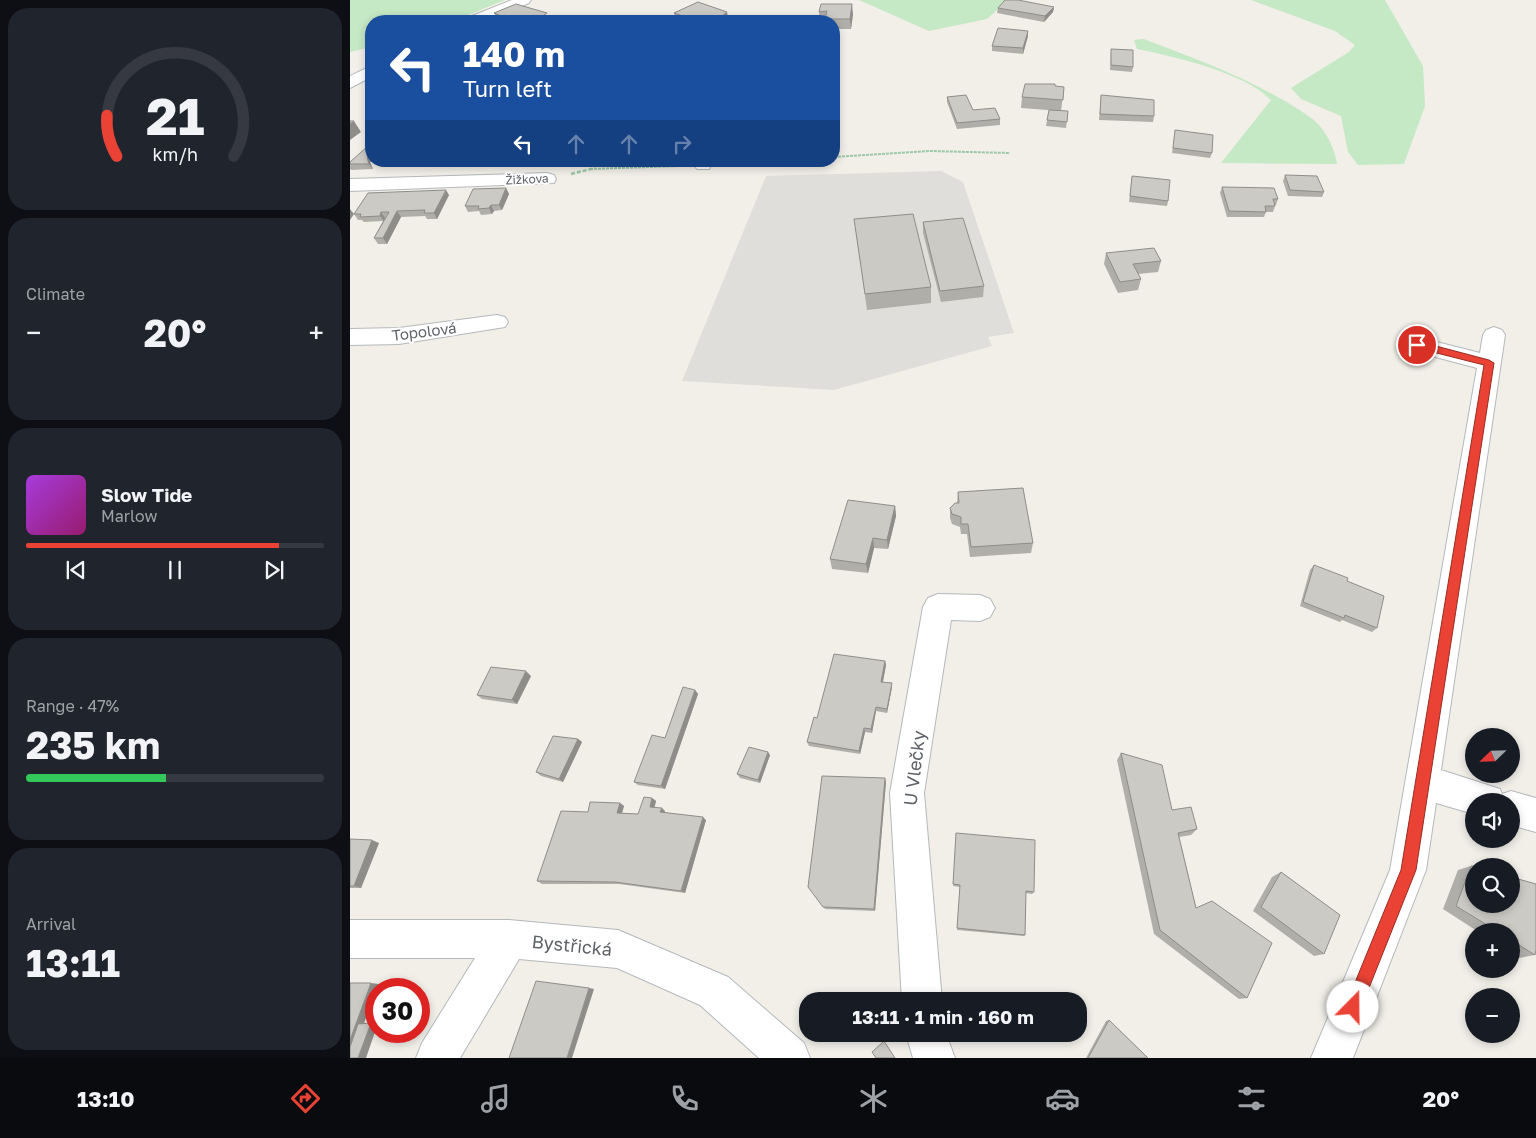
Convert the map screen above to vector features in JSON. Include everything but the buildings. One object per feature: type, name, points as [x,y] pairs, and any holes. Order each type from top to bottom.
[{"type":"street","points":[[487,15],[524,0]]},
{"type":"street","points":[[350,83],[365,74]]},
{"type":"street","name":"Žižkova","points":[[350,185],[547,179]]},
{"type":"street","name":"Topolová","points":[[350,337],[399,336],[497,322]]},
{"type":"street","points":[[1332,1058],[1408,870],[1491,349],[1417,345]]},
{"type":"street","name":"U Vlečky","points":[[921,992],[907,793],[938,607],[980,608]]},
{"type":"street","points":[[1422,782],[1465,794]]},
{"type":"street","points":[[1520,811],[1536,815]]},
{"type":"street","name":"Bystřická","points":[[350,938],[509,939],[618,949],[714,991],[789,1058]]},
{"type":"street","points":[[437,1058],[509,939]]},
{"type":"street","points":[[929,1042],[934,1058]]},
{"type":"path","points":[[840,157],[929,151],[1010,153]]},
{"type":"path","name":"Žižkova","points":[[547,179],[596,168],[618,167]]},
{"type":"shaded area","points":[[941,171],[963,182],[1014,333],[988,337],[992,346],[834,390],[682,381],[766,176]]},
{"type":"green space","points":[[350,0],[505,0],[468,15],[365,15],[365,48],[350,52]]},
{"type":"green space","points":[[859,0],[1008,0],[987,19],[929,31]]},
{"type":"green space","points":[[1251,0],[1385,0],[1423,66],[1425,106],[1404,164],[1358,165],[1348,152],[1341,116],[1301,99],[1291,88],[1349,52],[1355,45],[1335,31]]},
{"type":"green space","points":[[1144,39],[1236,76],[1301,111],[1315,121],[1325,133],[1333,148],[1337,164],[1221,163],[1271,100],[1244,81],[1227,74],[1189,61],[1137,49],[1134,40]]},
{"type":"route","points":[[1353,1007],[1408,870],[1489,363],[1417,345]]}]
